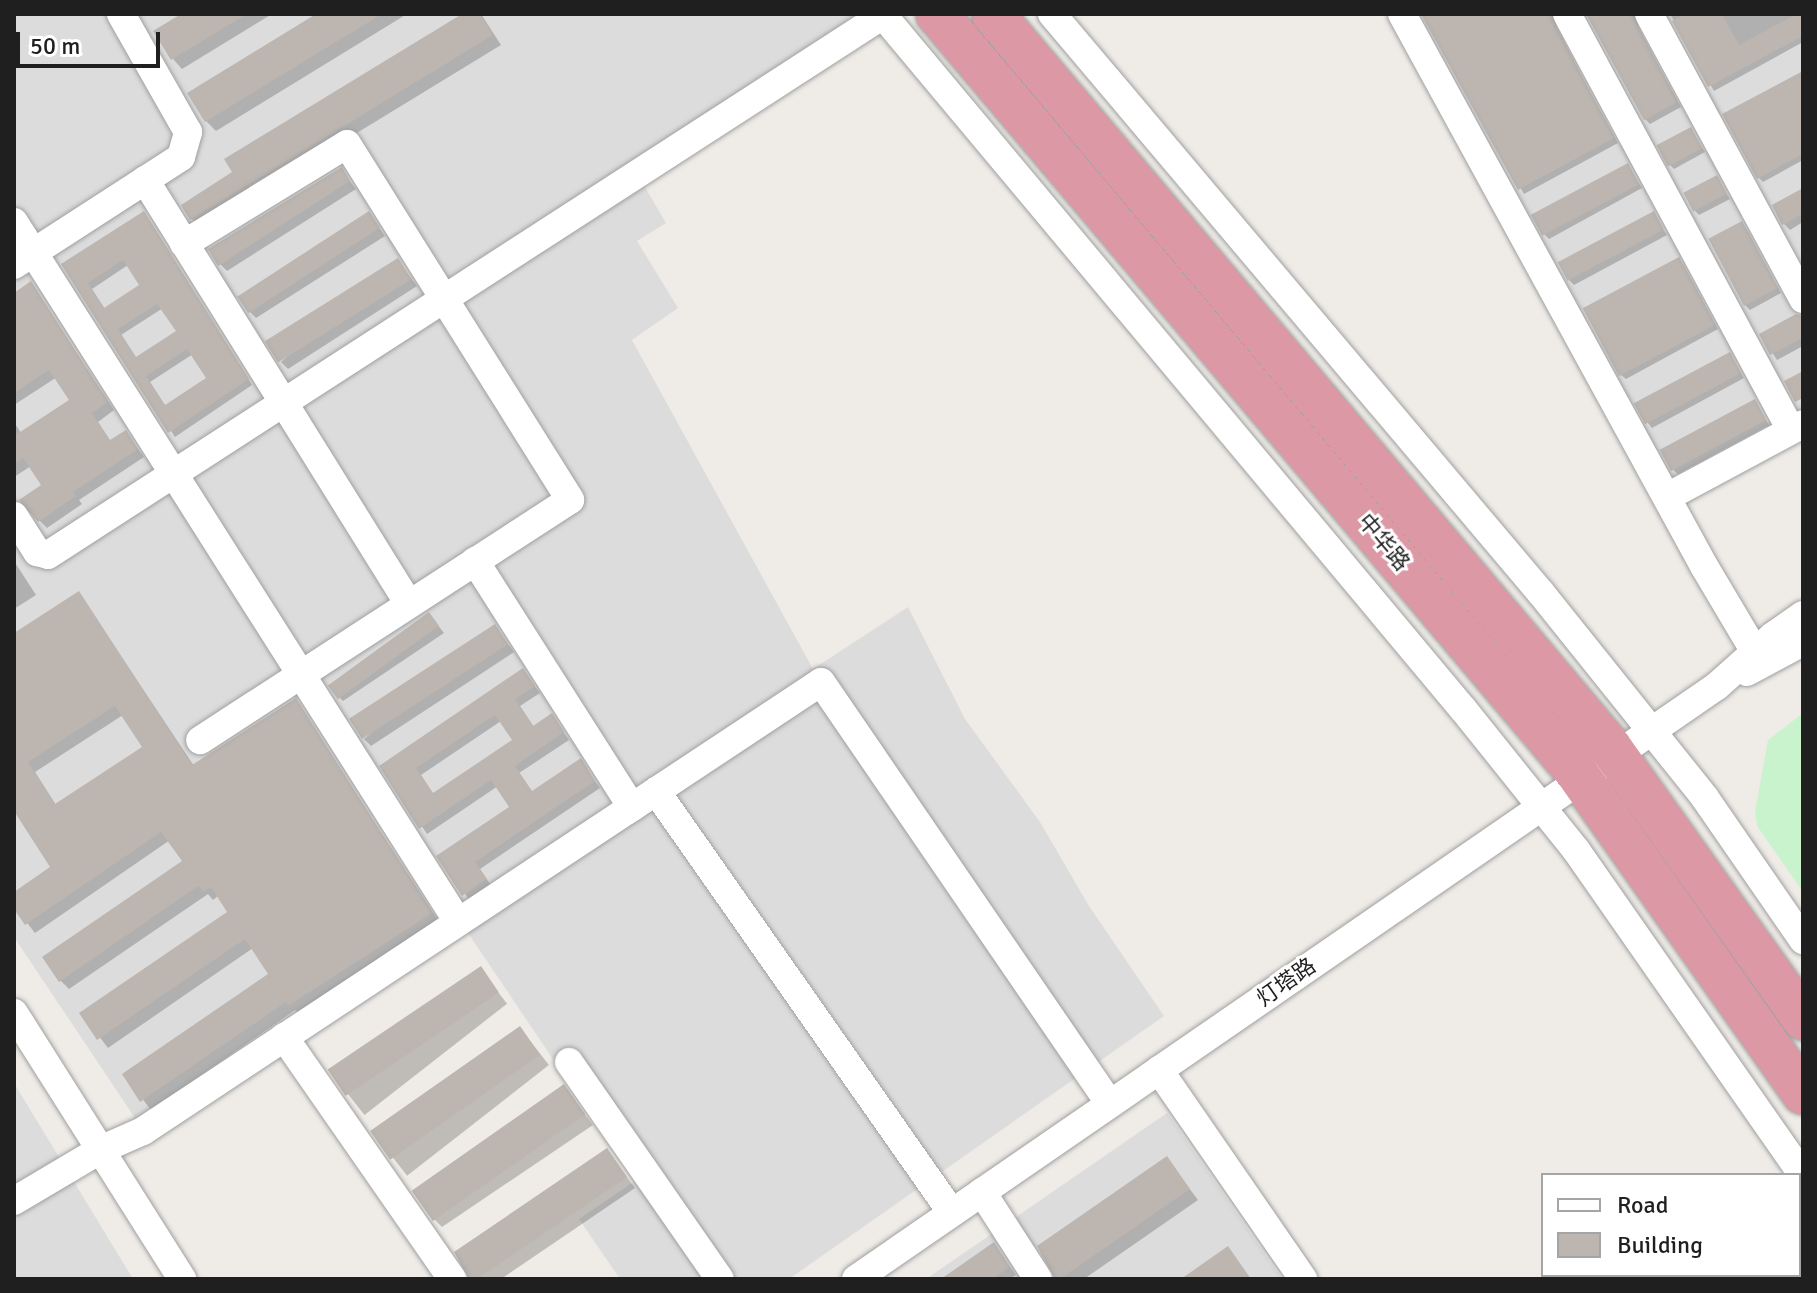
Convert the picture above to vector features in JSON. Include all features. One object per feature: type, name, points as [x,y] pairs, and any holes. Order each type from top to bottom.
[{"type":"highway","name":"中华路","points":[[937,14],[1581,779],[1803,1093]]},
{"type":"highway","name":"中华路","points":[[993,14],[1496,607],[1616,756],[1803,1019]]},
{"type":"street","points":[[24,259],[181,157],[188,132],[121,14]]},
{"type":"street","points":[[14,516],[37,552],[48,555],[883,14],[1542,807],[1576,850],[1803,1175]]},
{"type":"street","points":[[1052,14],[1541,593],[1705,798],[1803,940]]},
{"type":"street","points":[[1402,14],[1755,652]]},
{"type":"street","points":[[1567,14],[1797,427],[1667,497]]},
{"type":"street","points":[[1649,14],[1803,299]]},
{"type":"street","points":[[184,244],[347,144],[570,500],[200,740]]},
{"type":"street","points":[[145,180],[409,604]]},
{"type":"street","points":[[14,222],[24,259],[173,473],[458,922]]},
{"type":"street","points":[[475,561],[632,807]]},
{"type":"street","name":"灯塔路","points":[[856,1279],[1717,686],[1803,615]]},
{"type":"street","name":"灯塔路","points":[[1717,686],[1803,642]]},
{"type":"street","points":[[14,1201],[100,1150],[143,1131],[821,682],[1110,1104]]},
{"type":"street","points":[[656,791],[952,1213]]},
{"type":"street","points":[[14,1013],[182,1279]]},
{"type":"street","points":[[284,1037],[452,1279]]},
{"type":"street","points":[[569,1062],[720,1279]]},
{"type":"street","points":[[1159,1070],[1303,1279]]},
{"type":"street","points":[[982,1192],[1038,1279]]},
{"type":"shaded area","points":[[14,14],[852,14],[874,38],[642,182],[666,223],[637,241],[678,308],[632,340],[813,669],[908,607],[965,719],[1040,822],[1089,906],[1164,1016],[789,1279],[620,1279],[579,1219],[635,1181],[466,930],[149,1139],[14,937]]},
{"type":"shaded area","points":[[1392,14],[1803,14],[1803,433],[1663,509]]},
{"type":"shaded area","points":[[14,1083],[133,1279],[14,1279]]},
{"type":"shaded area","points":[[1167,1113],[1282,1279],[926,1279]]},
{"type":"green space","points":[[1803,713],[1803,892],[1757,826],[1755,812],[1768,740]]},
{"type":"building","points":[[181,14],[247,14],[171,60],[153,31]]},
{"type":"building","points":[[316,14],[382,14],[205,122],[187,93]]},
{"type":"building","points":[[462,14],[480,14],[493,35],[190,220],[181,205],[232,172],[224,159]]},
{"type":"building","points":[[1421,14],[1550,14],[1614,138],[1518,190]]},
{"type":"building","points":[[1586,14],[1632,14],[1677,102],[1644,120]]},
{"type":"building","points":[[1686,14],[1722,14],[1739,45],[1796,14],[1803,14],[1803,36],[1708,87],[1672,21]]},
{"type":"building","points":[[1803,71],[1803,154],[1757,179],[1722,114]]},
{"type":"building","points":[[1691,127],[1702,148],[1668,167],[1657,145]]},
{"type":"building","points":[[1628,163],[1639,184],[1542,236],[1531,215]]},
{"type":"building","points":[[342,167],[350,181],[218,266],[208,249]]},
{"type":"building","points":[[1717,175],[1727,194],[1693,211],[1683,193]]},
{"type":"building","points":[[1803,188],[1803,214],[1782,225],[1772,205]]},
{"type":"building","points":[[144,211],[249,379],[168,433],[61,264]],"holes":[[[123,260],[139,285],[104,308],[88,283]],[[157,304],[176,331],[136,357],[118,329]],[[187,349],[206,378],[165,405],[146,376]]]},
{"type":"building","points":[[369,211],[380,228],[248,313],[237,297]]},
{"type":"building","points":[[1654,211],[1664,230],[1568,281],[1558,262]]},
{"type":"building","points":[[1742,221],[1778,288],[1744,306],[1708,239]]},
{"type":"building","points":[[1679,257],[1715,325],[1619,376],[1583,308]]},
{"type":"building","points":[[398,258],[411,279],[278,362],[265,341]]},
{"type":"building","points":[[31,281],[108,402],[92,413],[110,440],[126,430],[138,449],[73,492],[76,496],[38,522],[19,500],[41,485],[23,458],[14,464],[14,436],[69,400],[49,370],[14,393],[14,293]]},
{"type":"building","points":[[1796,314],[1803,316],[1803,338],[1770,355],[1759,334]]},
{"type":"building","points":[[1730,352],[1741,373],[1645,424],[1634,403]]},
{"type":"building","points":[[1803,371],[1803,398],[1795,402],[1784,381]]},
{"type":"building","points":[[1755,399],[1766,420],[1671,471],[1660,450]]},
{"type":"building","points":[[79,591],[192,765],[296,698],[432,913],[288,1006],[286,1002],[140,1102],[122,1074],[268,974],[245,939],[97,1040],[79,1013],[227,912],[211,887],[203,892],[198,886],[59,982],[42,957],[182,861],[161,832],[25,925],[14,909],[14,892],[50,867],[14,811],[14,633]],"holes":[[[115,706],[142,747],[55,804],[28,762]]]},
{"type":"building","points":[[429,612],[439,626],[338,699],[328,685]]},
{"type":"building","points":[[495,624],[508,644],[362,739],[349,719]]},
{"type":"building","points":[[523,668],[535,686],[515,699],[533,726],[552,713],[564,732],[515,766],[532,791],[581,758],[595,781],[475,862],[487,879],[462,896],[436,856],[509,807],[491,780],[419,829],[379,766]],"holes":[[[495,715],[512,740],[433,793],[416,768]]]},
{"type":"building","points":[[481,966],[499,993],[346,1096],[328,1069]]},
{"type":"building","points":[[520,1026],[540,1055],[390,1160],[370,1131]]},
{"type":"building","points":[[564,1084],[585,1114],[433,1221],[412,1191]]},
{"type":"building","points":[[607,1148],[627,1177],[477,1279],[469,1279],[454,1252]]},
{"type":"building","points":[[1167,1156],[1190,1189],[1060,1279],[1055,1279],[1037,1246]]},
{"type":"building","points":[[994,1242],[1010,1267],[992,1279],[941,1279]]},
{"type":"building","points":[[1228,1246],[1251,1279],[1181,1279]]}]
